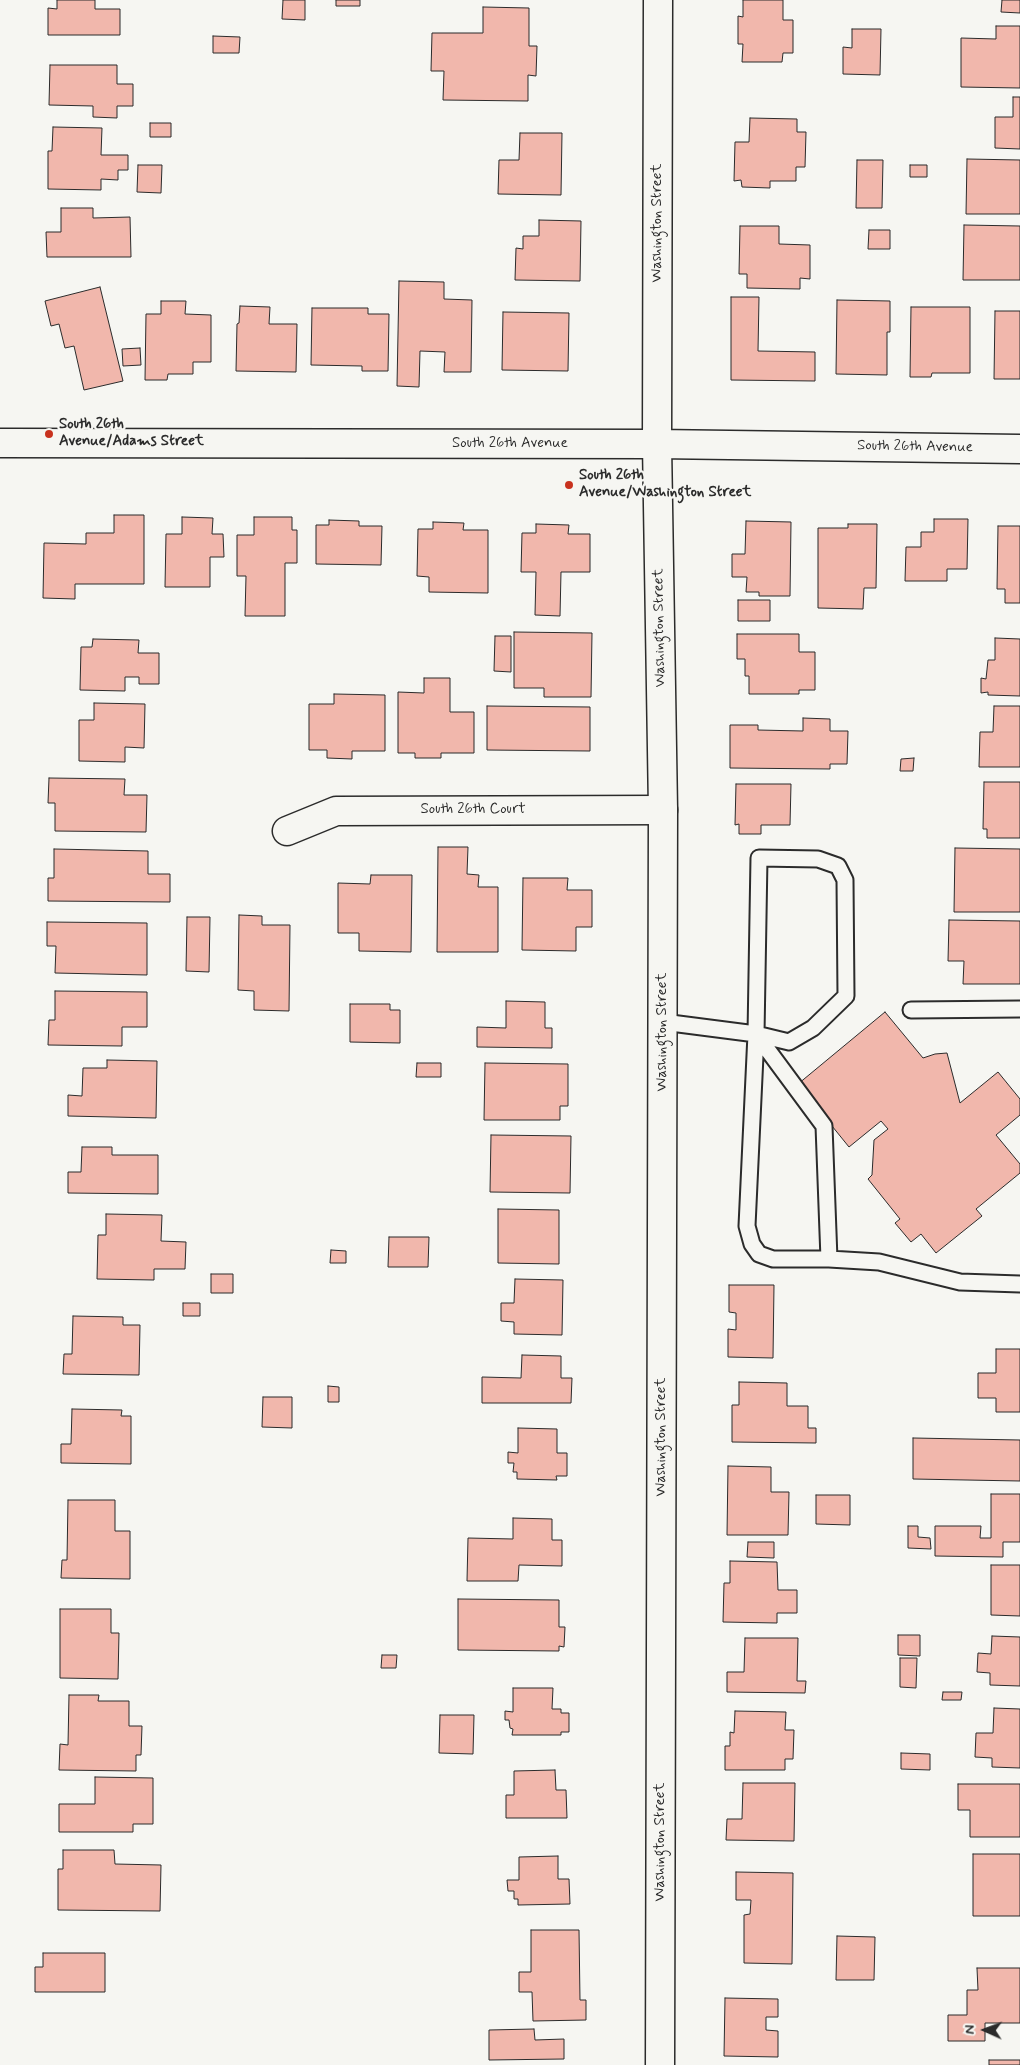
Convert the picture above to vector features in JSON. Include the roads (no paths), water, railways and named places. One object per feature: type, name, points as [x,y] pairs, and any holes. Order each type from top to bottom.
[{"type":"street","name":"Washington Street","points":[[658,0],[657,444],[663,810],[660,2065]]},
{"type":"street","name":"South 26th Avenue","points":[[0,443],[657,444],[1020,449]]},
{"type":"street","name":"South 26th Court","points":[[287,831],[336,811],[663,810]]},
{"type":"lane","points":[[663,1022],[756,1034],[789,1042],[813,1028],[846,996],[845,880],[838,866],[818,859],[759,858],[756,1034],[748,1226],[752,1244],[759,1254],[773,1259],[829,1259],[879,1262],[960,1282],[1020,1284]]},
{"type":"lane","points":[[911,1010],[1020,1009]]},
{"type":"lane","points":[[756,1034],[824,1126],[829,1259]]},
{"type":"place","name":"South 26th Avenue/Adams Street","points":[[49,434]]},
{"type":"place","name":"South 26th Avenue/Washington Street","points":[[569,485]]}]
